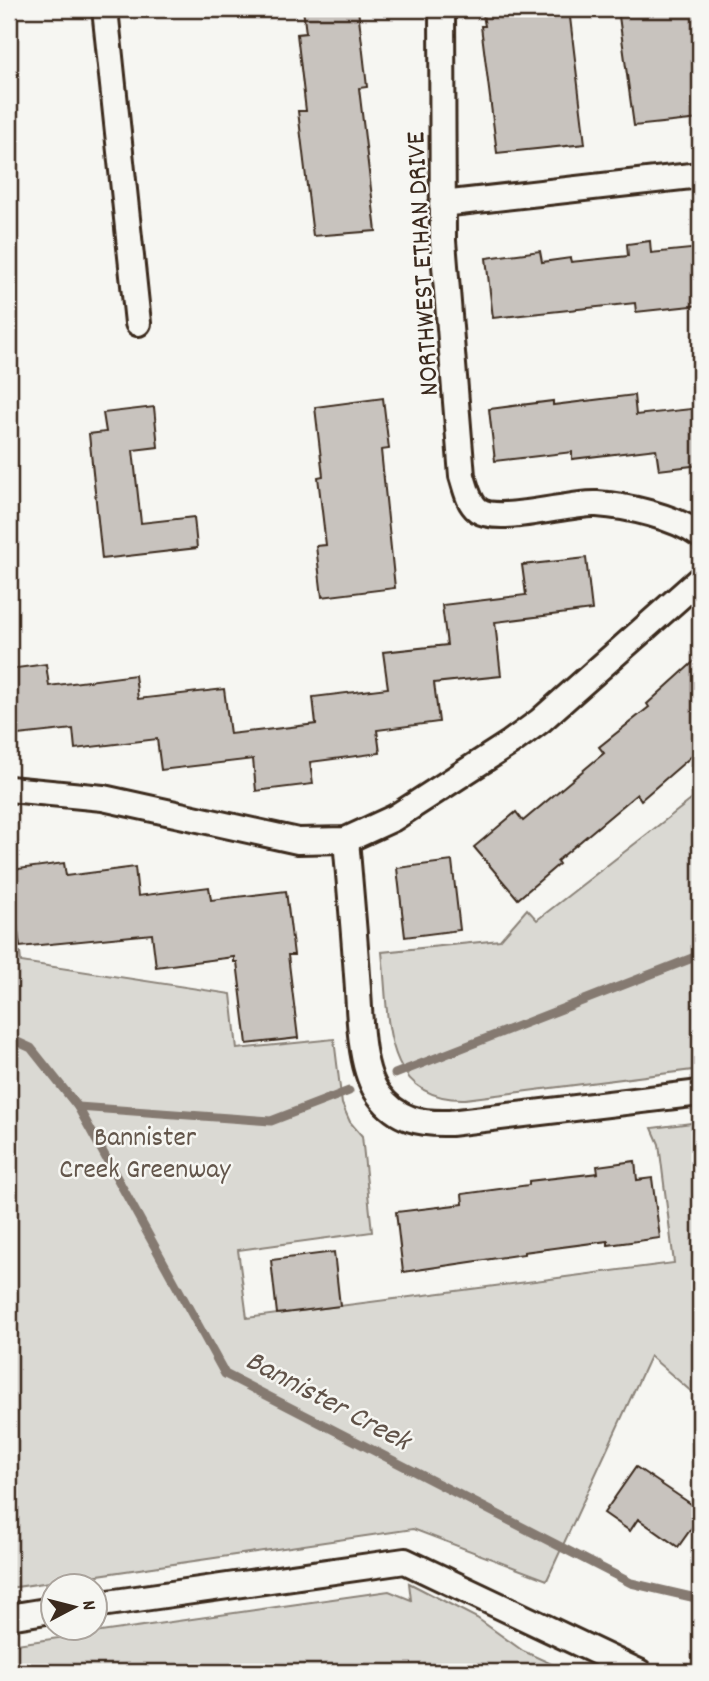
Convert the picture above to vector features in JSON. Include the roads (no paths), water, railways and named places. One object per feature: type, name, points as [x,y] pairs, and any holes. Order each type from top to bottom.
[{"type":"street","points":[[105,9],[138,323]]},
{"type":"street","name":"NORTHWEST ETHAN DRIVE","points":[[442,9],[443,241],[462,476],[469,500],[480,511],[506,515],[596,504],[652,514],[700,535]]},
{"type":"street","points":[[442,204],[700,175]]},
{"type":"street","points":[[9,789],[103,798],[298,841],[346,841],[394,818],[520,736],[700,579]]},
{"type":"street","points":[[346,841],[363,1044],[370,1079],[379,1096],[393,1110],[418,1122],[450,1123],[700,1093]]},
{"type":"street","points":[[108,1603],[405,1561],[639,1672]]},
{"type":"street","points":[[9,1617],[38,1613]]},
{"type":"waterway","points":[[395,1074],[700,955]]},
{"type":"waterway","name":"Bannister Creek","points":[[9,1038],[31,1048],[78,1107],[225,1374],[631,1583],[700,1599]]},
{"type":"waterway","points":[[78,1107],[271,1121],[349,1091]]},
{"type":"park label","name":"Bannister Creek Greenway","points":[[145,1151]]}]
